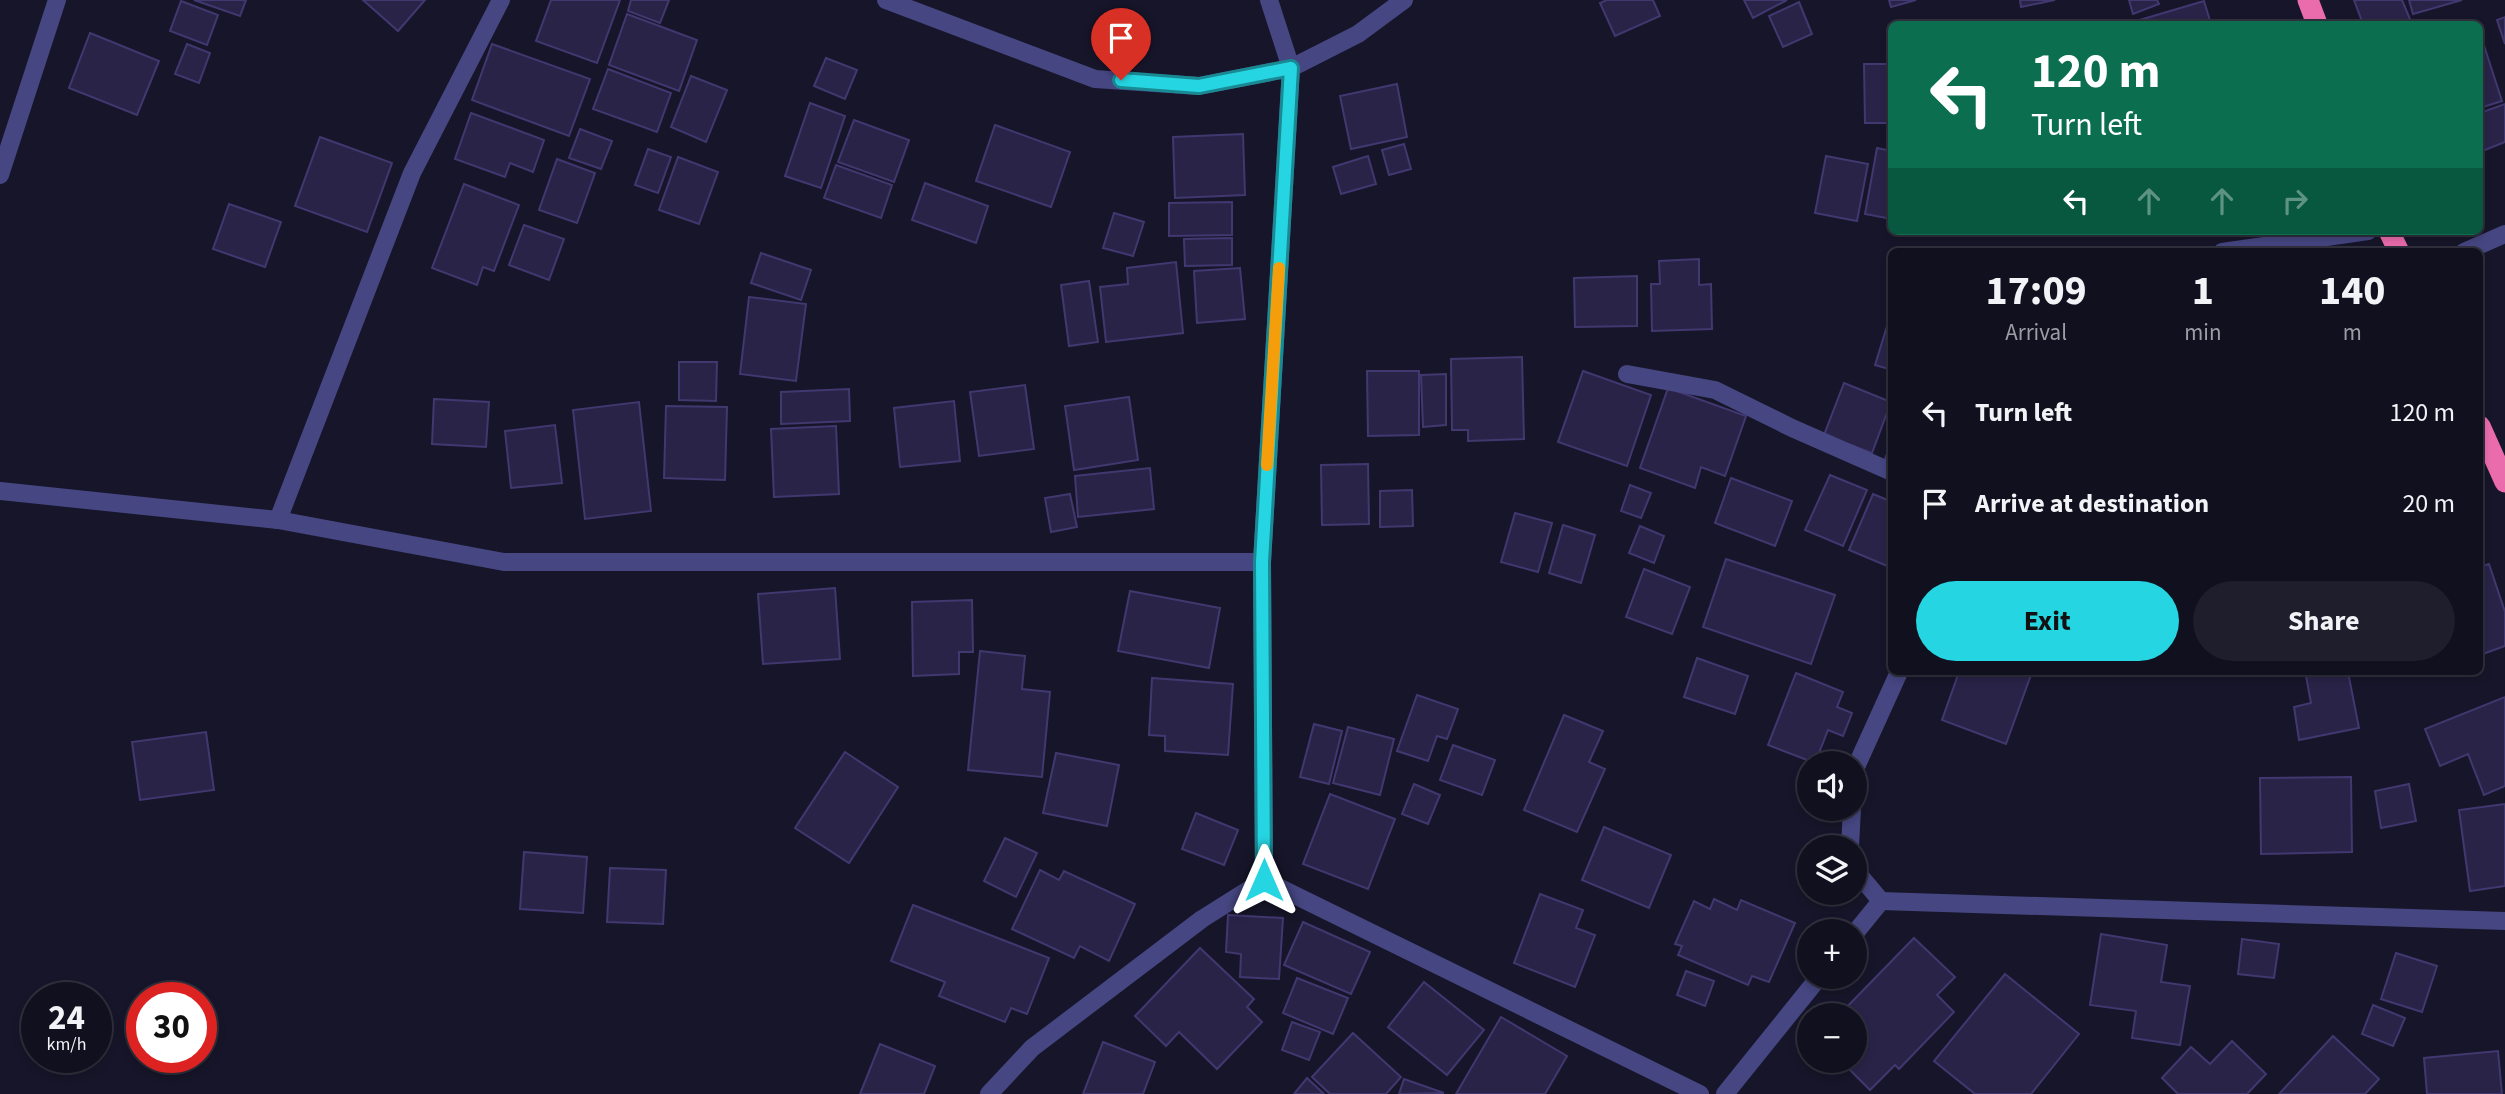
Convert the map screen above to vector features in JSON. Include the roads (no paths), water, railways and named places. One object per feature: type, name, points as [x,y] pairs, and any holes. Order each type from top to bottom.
[{"type":"highway","points":[[2308,0],[2316,21]]},
{"type":"highway","points":[[2483,433],[2505,482]]},
{"type":"street","points":[[0,175],[57,0]]},
{"type":"street","points":[[278,520],[412,173],[501,0]]},
{"type":"street","points":[[886,0],[1096,79],[1199,86],[1291,68],[1358,34],[1404,0]]},
{"type":"street","points":[[1264,880],[1262,562],[1291,68],[1269,0]]},
{"type":"street","points":[[2473,248],[2505,234]]},
{"type":"street","points":[[2250,248],[2340,235]]},
{"type":"street","points":[[1627,374],[1715,390],[1888,470]]},
{"type":"street","points":[[0,491],[278,520],[504,562],[1262,562]]},
{"type":"street","points":[[1863,751],[1898,675]]},
{"type":"street","points":[[989,1094],[1032,1048],[1202,919],[1264,880]]},
{"type":"street","points":[[1264,880],[1700,1094]]},
{"type":"street","points":[[1867,884],[1881,901],[2505,921]]},
{"type":"street","points":[[1866,919],[1881,901]]},
{"type":"street","points":[[1726,1094],[1810,989]]}]
